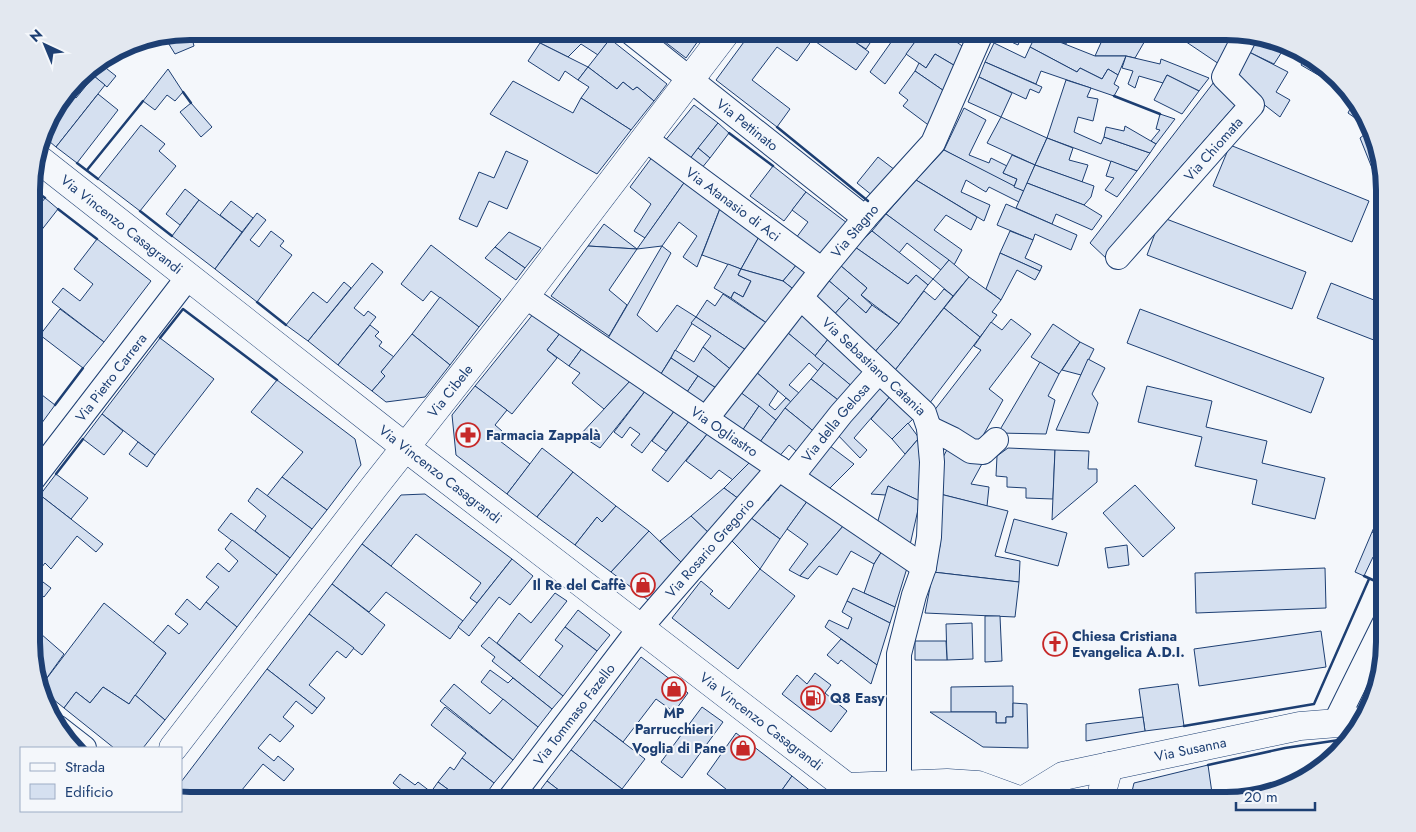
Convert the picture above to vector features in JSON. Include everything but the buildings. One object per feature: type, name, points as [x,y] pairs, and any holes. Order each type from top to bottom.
[{"type":"street","name":"Via Pettinato","points":[[641,40],[866,218]]},
{"type":"street","name":"Via Cibele","points":[[174,747],[405,447],[525,296],[720,40]]},
{"type":"street","name":"Via Stagno","points":[[706,419],[822,270],[932,143],[975,40]]},
{"type":"street","name":"Via Chiomata","points":[[1118,258],[1252,105],[1224,77],[1243,41]]},
{"type":"street","name":"Via Atanasio di Aci","points":[[644,138],[822,270]]},
{"type":"street","name":"Via Vincenzo Casagrandi","points":[[43,162],[405,447],[853,792]]},
{"type":"street","name":"Via Pietro Carrera","points":[[40,470],[189,276]]},
{"type":"street","name":"Via Ogliastro","points":[[525,296],[924,567]]},
{"type":"street","name":"Via Sebastiano Catania","points":[[800,298],[924,413],[929,428],[932,462],[929,537],[924,567],[914,595],[899,654],[899,792]]},
{"type":"street","name":"Via della Gelosa","points":[[786,472],[842,414],[879,371]]},
{"type":"street","points":[[929,428],[971,451],[983,452],[996,440]]},
{"type":"street","name":"Via Rosario Gregorio","points":[[640,628],[786,472]]},
{"type":"street","name":"Via Tommaso Fazello","points":[[515,792],[640,628]]},
{"type":"street","points":[[1335,723],[1376,640]]},
{"type":"street","name":"Via Susanna","points":[[1037,792],[1063,776],[1300,726],[1353,722]]},
{"type":"street","points":[[1103,792],[1109,766]]},
{"type":"street","points":[[904,792],[947,783],[978,785],[997,792]]},
{"type":"wall","points":[[183,92],[191,103]]},
{"type":"wall","points":[[1114,96],[1160,114]]},
{"type":"wall","points":[[87,170],[143,101]]},
{"type":"wall","points":[[777,127],[868,201]]},
{"type":"wall","points":[[729,133],[773,166]]},
{"type":"wall","points":[[77,163],[98,179]]},
{"type":"wall","points":[[40,194],[45,198]]},
{"type":"wall","points":[[58,209],[97,239]]},
{"type":"wall","points":[[140,211],[172,236]]},
{"type":"wall","points":[[257,302],[286,325]]},
{"type":"wall","points":[[160,338],[183,309],[277,380]]},
{"type":"wall","points":[[55,405],[83,368]]},
{"type":"wall","points":[[56,474],[83,439]]},
{"type":"wall","points":[[1364,576],[1376,581]]},
{"type":"wall","points":[[1184,726],[1314,704],[1369,579]]},
{"type":"wall","points":[[1208,765],[1285,748],[1339,740]]},
{"type":"place","name":"Farmacia Zappalà","points":[[468,435]]},
{"type":"place","name":"Il Re del Caffè","points":[[643,585]]},
{"type":"place","name":"Chiesa Cristiana Evangelica A.D.I.","points":[[1055,644]]},
{"type":"place","name":"MP Parrucchieri","points":[[674,689]]},
{"type":"place","name":"Q8 Easy","points":[[813,698]]},
{"type":"place","name":"Voglia di Pane","points":[[743,748]]}]
